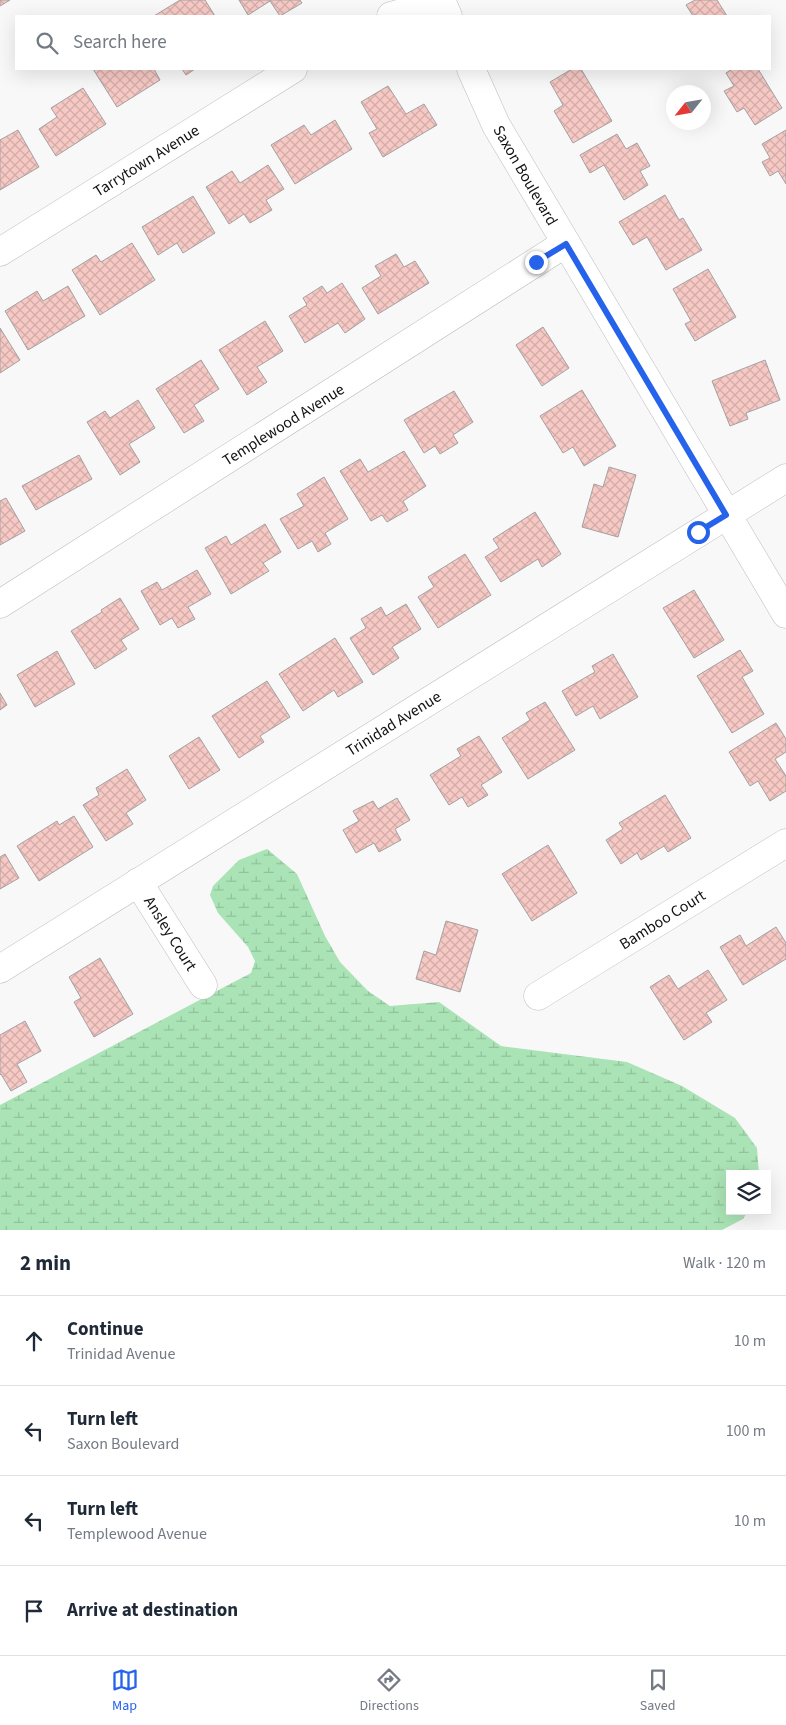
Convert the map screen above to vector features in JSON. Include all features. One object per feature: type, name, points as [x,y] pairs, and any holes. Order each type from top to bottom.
[{"type":"street","points":[[396,15],[443,6]]},
{"type":"street","name":"Tarrytown Avenue","points":[[0,252],[291,70]]},
{"type":"street","name":"Saxon Boulevard","points":[[471,70],[496,125],[786,614]]},
{"type":"street","name":"Templewood Avenue","points":[[0,604],[566,244]]},
{"type":"street","name":"Trinidad Avenue","points":[[0,969],[786,478]]},
{"type":"street","name":"Bamboo Court","points":[[538,996],[786,843]]},
{"type":"street","name":"Ansley Court","points":[[138,882],[203,985]]},
{"type":"green space","points":[[267,849],[297,874],[325,936],[340,962],[368,991],[390,1006],[439,1002],[501,1046],[627,1062],[682,1086],[735,1118],[757,1148],[759,1170],[726,1170],[726,1215],[746,1215],[743,1219],[722,1230],[0,1230],[0,1105],[251,973],[255,961],[248,947],[218,913],[210,895],[213,886],[239,860]]},
{"type":"building","points":[[0,0],[10,0],[0,6]]},
{"type":"building","points":[[180,0],[205,0],[214,15],[156,15]]},
{"type":"building","points":[[239,0],[300,0],[302,3],[279,15],[270,1],[248,15]]},
{"type":"building","points":[[695,0],[717,0],[726,15],[692,15],[686,5]]},
{"type":"building","points":[[94,70],[155,70],[160,80],[117,107]]},
{"type":"building","points":[[183,70],[194,70],[186,75]]},
{"type":"building","points":[[570,70],[582,70],[612,121],[573,143],[554,111],[563,105],[550,82]]},
{"type":"building","points":[[730,70],[759,70],[782,108],[755,125],[744,108],[737,112],[724,91],[734,86],[726,73]]},
{"type":"building","points":[[388,86],[406,114],[424,104],[437,125],[383,157],[369,133],[377,129],[361,102]]},
{"type":"building","points":[[83,88],[106,124],[56,156],[39,129],[57,117],[51,108]]},
{"type":"building","points":[[335,120],[352,149],[295,184],[271,145],[304,125],[311,135]]},
{"type":"building","points":[[18,130],[39,167],[0,190],[0,140]]},
{"type":"building","points":[[786,130],[786,184],[778,171],[770,176],[762,162],[770,158],[762,144]]},
{"type":"building","points":[[617,134],[626,149],[637,143],[650,166],[640,171],[648,185],[624,200],[604,165],[590,173],[580,155]]},
{"type":"building","points":[[268,165],[284,189],[266,200],[272,210],[250,223],[244,214],[229,224],[206,187],[232,171],[240,183]]},
{"type":"building","points":[[665,195],[679,220],[683,218],[702,250],[666,270],[647,237],[633,245],[619,222]]},
{"type":"building","points":[[193,196],[215,233],[183,253],[177,243],[158,255],[142,227]]},
{"type":"building","points":[[132,243],[155,280],[100,315],[72,270],[96,255],[101,262]]},
{"type":"building","points":[[396,254],[404,267],[415,261],[429,283],[378,314],[362,288],[381,276],[375,266]]},
{"type":"building","points":[[708,269],[736,317],[695,341],[685,324],[691,321],[673,289]]},
{"type":"building","points":[[342,283],[365,319],[345,333],[338,323],[305,343],[289,316],[307,305],[303,298],[322,286],[327,293]]},
{"type":"building","points":[[68,286],[85,316],[28,350],[5,311],[37,291],[43,301]]},
{"type":"building","points":[[265,321],[283,351],[257,367],[267,382],[247,395],[219,350]]},
{"type":"building","points":[[543,327],[569,368],[542,386],[516,345]]},
{"type":"building","points":[[0,328],[20,360],[0,373]]},
{"type":"building","points":[[201,360],[219,389],[194,405],[204,421],[184,433],[156,389]]},
{"type":"building","points":[[765,360],[780,400],[746,413],[748,419],[730,426],[712,381]]},
{"type":"building","points":[[582,390],[616,446],[584,466],[573,447],[563,453],[540,416]]},
{"type":"building","points":[[454,391],[473,422],[453,435],[458,443],[440,454],[435,446],[424,453],[404,420]]},
{"type":"building","points":[[138,400],[155,428],[129,444],[140,462],[120,475],[87,422],[105,411],[110,418]]},
{"type":"building","points":[[404,451],[426,486],[403,501],[408,510],[387,522],[382,515],[371,521],[340,471],[360,459],[368,472]]},
{"type":"building","points":[[79,455],[92,479],[36,510],[22,486]]},
{"type":"building","points":[[609,467],[636,475],[618,537],[582,527],[594,484],[603,487]]},
{"type":"building","points":[[324,477],[348,519],[325,533],[331,544],[318,552],[312,541],[298,549],[280,519],[304,506],[297,494]]},
{"type":"building","points":[[6,498],[25,531],[0,545],[0,501]]},
{"type":"building","points":[[535,512],[561,554],[542,567],[538,559],[501,582],[485,557],[499,548],[493,539]]},
{"type":"building","points":[[265,524],[281,552],[263,563],[269,571],[231,594],[205,548],[226,536],[231,545]]},
{"type":"building","points":[[465,554],[491,595],[438,628],[418,597],[434,587],[428,577]]},
{"type":"building","points":[[197,570],[211,594],[188,607],[195,619],[178,628],[172,618],[160,625],[141,591],[157,582],[162,590]]},
{"type":"building","points":[[694,590],[724,640],[694,658],[663,608]]},
{"type":"building","points":[[120,598],[139,629],[121,640],[127,649],[95,669],[71,631],[102,612],[101,610]]},
{"type":"building","points":[[406,604],[421,629],[392,647],[399,658],[373,675],[350,638],[366,628],[361,619],[381,607],[386,616]]},
{"type":"building","points":[[335,638],[363,682],[338,697],[334,690],[303,711],[279,674]]},
{"type":"building","points":[[740,650],[753,671],[742,677],[764,714],[732,733],[697,676]]},
{"type":"building","points":[[57,651],[75,684],[35,707],[17,675]]},
{"type":"building","points":[[613,654],[638,697],[600,719],[593,706],[576,716],[562,691],[595,672],[592,666]]},
{"type":"building","points":[[267,681],[290,717],[260,736],[264,742],[239,758],[212,716]]},
{"type":"building","points":[[0,693],[7,705],[0,710]]},
{"type":"building","points":[[545,702],[575,750],[528,779],[502,738],[530,720],[526,713]]},
{"type":"building","points":[[776,723],[786,739],[786,752],[775,759],[786,776],[786,791],[770,801],[758,781],[750,786],[729,752]]},
{"type":"building","points":[[479,736],[502,772],[481,785],[488,795],[468,807],[462,797],[449,805],[430,775],[461,756],[457,749]]},
{"type":"building","points":[[199,737],[220,770],[189,789],[169,756]]},
{"type":"building","points":[[127,769],[146,800],[126,813],[133,824],[106,841],[83,805],[99,795],[96,788]]},
{"type":"building","points":[[665,795],[691,838],[668,852],[664,846],[641,860],[637,853],[621,864],[606,840],[623,829],[619,823]]},
{"type":"building","points":[[397,798],[410,820],[395,829],[401,840],[379,852],[374,843],[356,853],[343,830],[359,821],[353,811],[373,801],[378,809]]},
{"type":"building","points":[[74,816],[93,847],[39,881],[17,846],[57,821],[59,825]]},
{"type":"building","points":[[548,845],[577,893],[532,921],[502,874]]},
{"type":"building","points":[[5,854],[19,878],[0,889],[0,857]]},
{"type":"building","points":[[446,921],[478,930],[460,992],[416,979],[424,951],[436,955]]},
{"type":"building","points":[[776,927],[786,943],[786,959],[743,985],[720,947],[740,935],[746,946]]},
{"type":"building","points":[[100,958],[133,1014],[94,1037],[74,1002],[81,998],[69,977]]},
{"type":"building","points":[[708,970],[727,1000],[706,1013],[712,1022],[684,1040],[650,987],[669,975],[678,989]]},
{"type":"building","points":[[25,1021],[41,1051],[17,1064],[27,1082],[11,1091],[0,1075],[0,1035]]},
{"type":"route","points":[[536,262],[566,244],[726,515],[698,532]]}]
